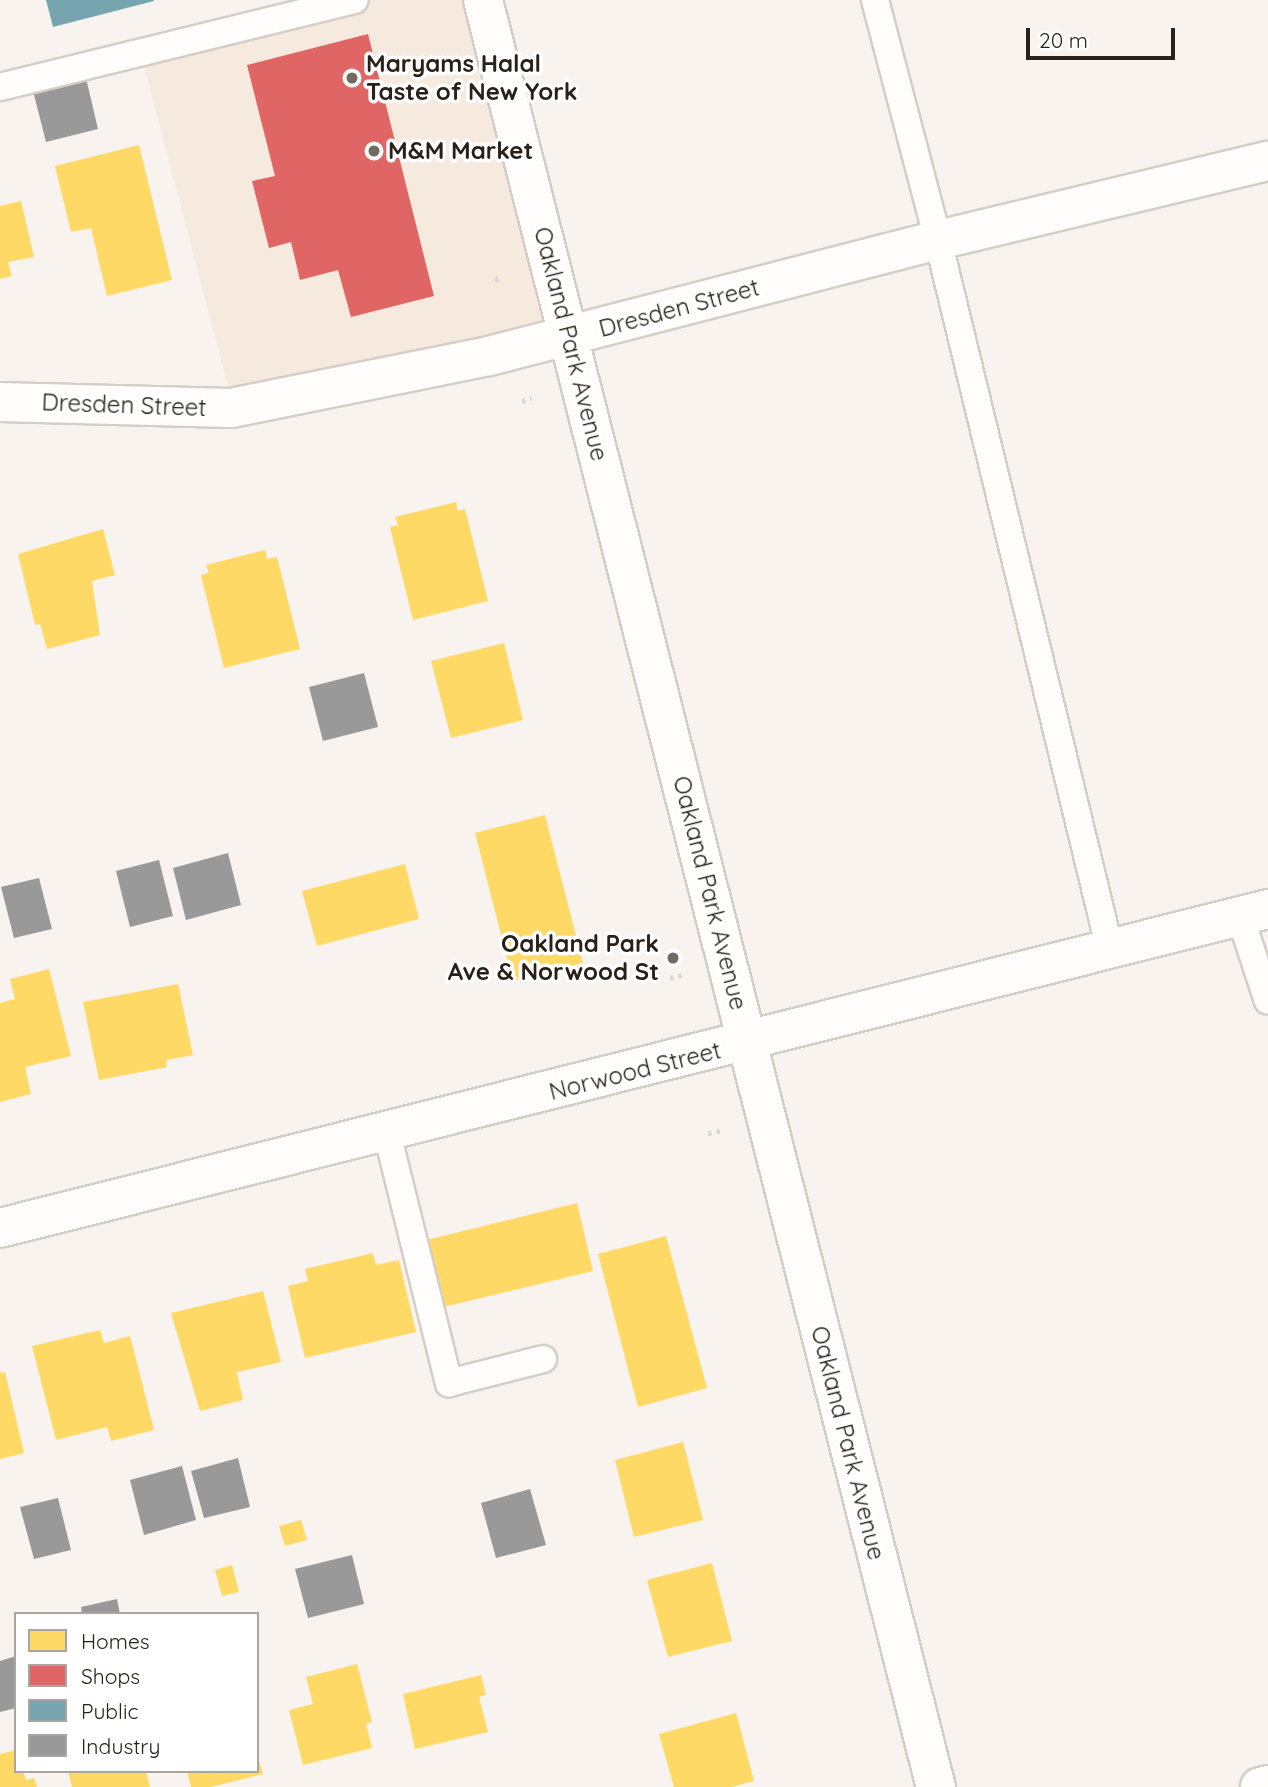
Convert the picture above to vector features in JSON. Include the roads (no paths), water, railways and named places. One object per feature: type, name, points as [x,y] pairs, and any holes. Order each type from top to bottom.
[{"type":"street","name":"Oakland Park Avenue","points":[[483,0],[936,1787]]},
{"type":"street","name":"Dresden Street","points":[[0,402],[230,408],[569,336],[938,240],[1268,161]]},
{"type":"street","name":"Norwood Street","points":[[0,1228],[748,1043],[1254,913]]},
{"type":"street","points":[[1260,1787],[1268,1785]]},
{"type":"lane","points":[[0,87],[354,0]]},
{"type":"lane","points":[[875,0],[938,240],[1110,950]]},
{"type":"lane","points":[[1254,913],[1268,1000]]},
{"type":"lane","points":[[387,1133],[449,1383],[543,1359]]},
{"type":"place","name":"Maryams Halal Taste of New York","points":[[352,78]]},
{"type":"place","name":"M&M Market","points":[[374,151]]},
{"type":"place","name":"Oakland Park Ave & Norwood St","points":[[673,958]]}]
